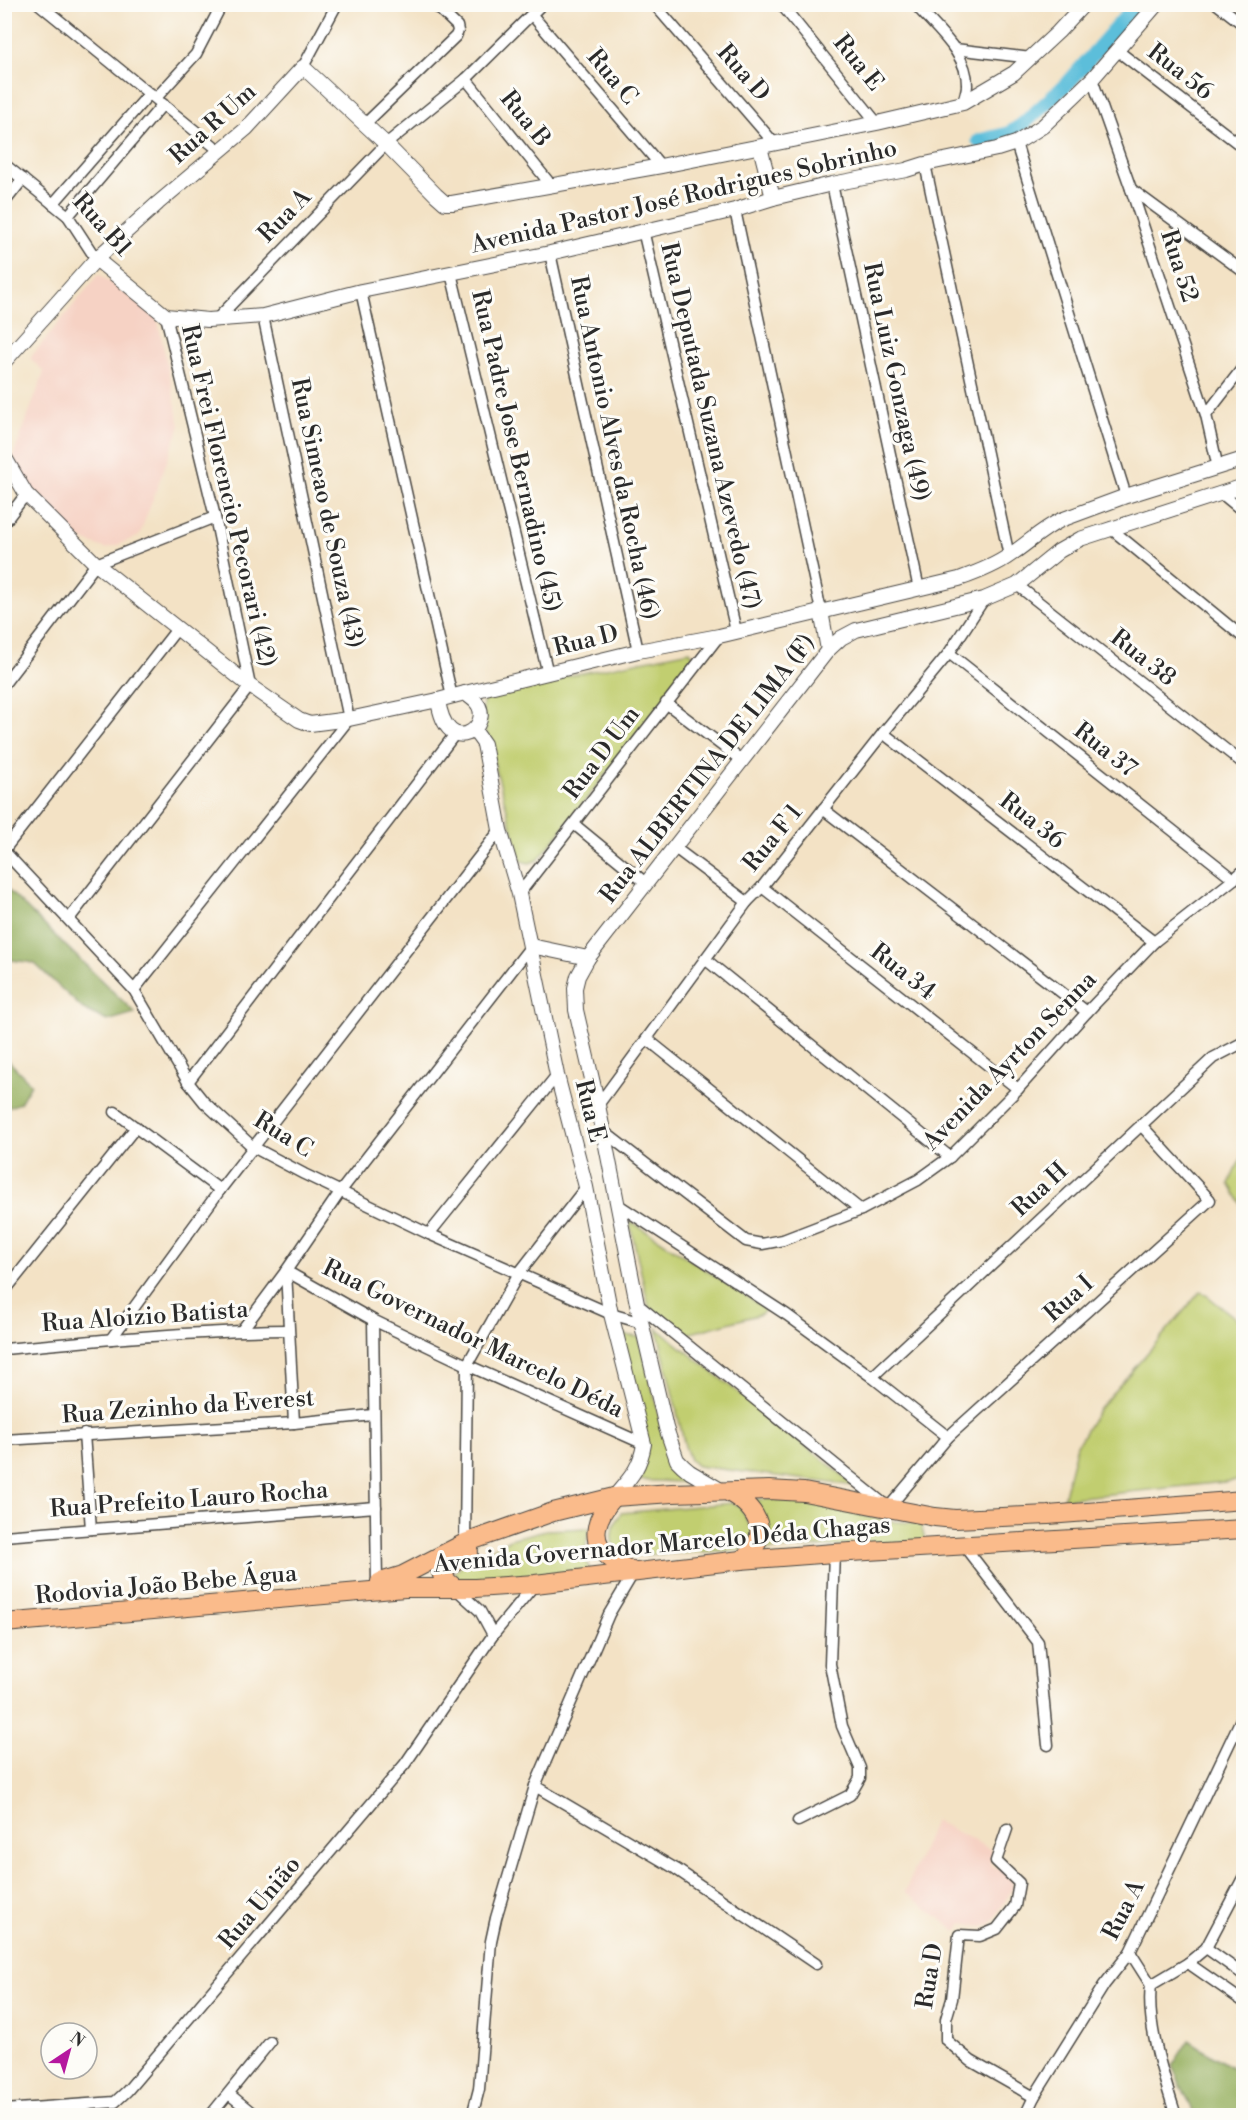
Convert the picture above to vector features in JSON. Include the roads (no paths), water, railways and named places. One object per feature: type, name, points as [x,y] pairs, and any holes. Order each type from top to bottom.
[{"type":"main road","name":"Avenida Governador Marcelo Déda Chagas","points":[[333,1594],[403,1575],[465,1543],[553,1512],[614,1497],[672,1492],[804,1492],[888,1506],[935,1517],[955,1518],[1048,1515],[1244,1500]]},
{"type":"main road","points":[[728,1493],[745,1501],[757,1517],[760,1530],[756,1545],[750,1554],[741,1560]]},
{"type":"main road","points":[[614,1497],[603,1509],[598,1520],[596,1530],[598,1541],[609,1557],[634,1572]]},
{"type":"main road","points":[[455,1588],[442,1578],[441,1572],[469,1552],[510,1529]]},
{"type":"main road","name":"Avenida Governador Marcelo Déda Chagas","points":[[333,1594],[405,1588],[535,1584],[741,1560],[834,1553],[1244,1529]]},
{"type":"main road","name":"Rodovia João Bebe Água","points":[[4,1623],[333,1594]]},
{"type":"street","points":[[39,4],[220,151]]},
{"type":"street","name":"Rua R Um","points":[[4,362],[96,259],[253,122],[303,67],[337,4]]},
{"type":"street","points":[[365,124],[456,36],[458,29],[434,4]]},
{"type":"street","name":"Rua A","points":[[217,319],[386,144],[466,79],[542,4]]},
{"type":"street","name":"Rua D","points":[[654,4],[767,145]]},
{"type":"street","name":"Rua E","points":[[781,4],[877,123]]},
{"type":"street","points":[[915,4],[955,49],[962,62],[967,86],[963,103]]},
{"type":"street","name":"Avenida Pastor José Rodrigues Sobrinho","points":[[386,144],[445,203],[661,166],[877,123],[963,103],[1014,73],[1084,4]]},
{"type":"street","name":"Avenida Pastor José Rodrigues Sobrinho","points":[[166,316],[217,319],[263,316],[361,291],[550,253],[735,210],[772,193],[906,170],[997,149],[1016,143],[1042,126],[1092,80],[1157,4]]},
{"type":"street","points":[[1217,4],[1244,25]]},
{"type":"street","points":[[53,204],[156,99],[196,54],[218,6]]},
{"type":"street","name":"Rua C","points":[[532,15],[661,166]]},
{"type":"street","points":[[955,49],[1031,58]]},
{"type":"street","name":"Rua 56","points":[[1118,51],[1244,148]]},
{"type":"street","points":[[303,67],[386,144]]},
{"type":"street","name":"Rua B","points":[[466,79],[551,185]]},
{"type":"street","name":"Rua 52","points":[[1092,80],[1131,189],[1206,415],[1218,468]]},
{"type":"street","points":[[68,216],[156,99]]},
{"type":"street","points":[[1016,143],[1126,496]]},
{"type":"street","points":[[767,145],[767,172],[772,193]]},
{"type":"street","name":"Rua B1","points":[[4,164],[68,216],[96,259],[166,316]]},
{"type":"street","points":[[925,164],[1010,556]]},
{"type":"street","points":[[4,203],[23,179]]},
{"type":"street","name":"Rua Luiz Gonzaga (49)","points":[[832,184],[919,589]]},
{"type":"street","points":[[1131,189],[1244,272]]},
{"type":"street","points":[[735,210],[828,650]]},
{"type":"street","name":"Rua Deputada Suzana Azevedo (47)","points":[[643,230],[736,631]]},
{"type":"street","name":"Rua Antonio Alves da Rocha (46)","points":[[550,253],[638,651]]},
{"type":"street","name":"Rua Padre Jose Bernadino (45)","points":[[452,273],[548,674]]},
{"type":"street","points":[[361,291],[452,696],[440,716],[447,728],[455,734],[468,734],[479,723],[480,707],[476,701],[452,696]]},
{"type":"street","name":"Rua Frei Florencio Pecorari (42)","points":[[166,316],[215,517],[250,686]]},
{"type":"street","name":"Rua Simeao de Souza (43)","points":[[263,316],[349,719]]},
{"type":"street","points":[[1206,415],[1244,366]]},
{"type":"street","name":"Rua D","points":[[4,456],[26,494],[96,564],[250,686],[304,723],[349,719],[638,651],[719,636],[971,575],[1010,556],[1051,525],[1126,496],[1244,459]]},
{"type":"street","name":"Rua ALBERTINA DE LIMA (F)","points":[[588,958],[741,760],[828,650],[841,638],[856,630],[984,599],[1017,585],[1070,543],[1110,528],[1244,486]]},
{"type":"street","points":[[4,524],[26,494]]},
{"type":"street","points":[[1222,494],[1244,512]]},
{"type":"street","points":[[4,684],[96,564],[215,517]]},
{"type":"street","points":[[1110,528],[1244,638]]},
{"type":"street","name":"Rua 38","points":[[1017,585],[1244,764]]},
{"type":"street","name":"Rua F 1","points":[[598,1106],[747,902],[762,887],[883,733],[950,653],[984,599]]},
{"type":"street","points":[[4,850],[177,629]]},
{"type":"street","name":"Rua D Um","points":[[519,894],[719,636]]},
{"type":"street","name":"Rua 37","points":[[950,653],[1234,879]]},
{"type":"street","points":[[69,919],[250,686]]},
{"type":"street","points":[[666,703],[741,760]]},
{"type":"street","points":[[134,990],[349,719]]},
{"type":"street","name":"Rua E","points":[[474,730],[484,744],[500,830],[519,894],[557,1075],[586,1187],[611,1314],[644,1444]]},
{"type":"street","name":"Rua 36","points":[[883,733],[1154,942]]},
{"type":"street","points":[[188,1082],[455,734]]},
{"type":"street","points":[[823,809],[1087,1012]]},
{"type":"street","points":[[574,825],[647,884]]},
{"type":"street","points":[[111,1339],[220,1190],[500,830]]},
{"type":"street","points":[[675,848],[747,902]]},
{"type":"street","name":"Rua C","points":[[4,850],[134,990],[188,1082],[204,1102],[253,1147],[429,1234],[611,1314],[642,1323]]},
{"type":"street","name":"Avenida Ayrton Senna","points":[[603,1131],[746,1241],[762,1244],[783,1240],[861,1210],[918,1180],[950,1157],[1018,1089],[1154,942],[1244,870]]},
{"type":"street","name":"Rua 34","points":[[762,887],[1018,1089]]},
{"type":"street","points":[[242,1330],[286,1271],[340,1191],[531,946],[588,958]]},
{"type":"street","name":"Rua E","points":[[588,958],[578,976],[574,999],[598,1106],[637,1304],[666,1428],[677,1460],[690,1473],[728,1493]]},
{"type":"street","points":[[705,959],[950,1157]]},
{"type":"street","points":[[647,1039],[861,1210]]},
{"type":"street","name":"Rua H","points":[[872,1377],[1213,1058],[1244,1042]]},
{"type":"street","points":[[429,1234],[557,1075]]},
{"type":"street","points":[[115,1112],[220,1190]]},
{"type":"street","name":"Rua I","points":[[888,1506],[948,1437],[1210,1200],[1141,1125]]},
{"type":"street","points":[[4,1292],[136,1127]]},
{"type":"street","points":[[465,1543],[467,1365],[519,1273],[586,1187]]},
{"type":"street","points":[[617,1204],[787,1315],[872,1377],[948,1437]]},
{"type":"street","points":[[286,1271],[294,1423]]},
{"type":"street","name":"Rua Governador Marcelo Déda","points":[[286,1271],[373,1320],[467,1365],[644,1444]]},
{"type":"street","points":[[637,1304],[888,1506]]},
{"type":"street","points":[[373,1320],[377,1582]]},
{"type":"street","name":"Rua Aloizio Batista","points":[[4,1349],[111,1339],[288,1329]]},
{"type":"street","name":"Rua Zezinho da Everest","points":[[4,1440],[294,1423],[373,1415]]},
{"type":"street","points":[[84,1434],[91,1529]]},
{"type":"street","points":[[614,1497],[635,1472],[644,1444]]},
{"type":"street","name":"Rua Prefeito Lauro Rocha","points":[[4,1536],[376,1507]]},
{"type":"street","points":[[964,1546],[1038,1642],[1048,1745]]},
{"type":"street","points":[[798,1821],[850,1795],[860,1778],[860,1768],[842,1726],[830,1664],[834,1553]]},
{"type":"street","points":[[472,2115],[479,2089],[491,1941],[535,1786],[609,1614],[634,1572]]},
{"type":"street","name":"Rua União","points":[[4,2110],[115,2102],[127,2091],[405,1764],[493,1635],[535,1584]]},
{"type":"street","points":[[455,1588],[480,1611],[493,1635]]},
{"type":"street","name":"Rua A","points":[[1025,2115],[1104,1985],[1130,1952],[1244,1713]]},
{"type":"street","points":[[535,1786],[683,1873],[816,1964]]},
{"type":"street","name":"Rua D","points":[[1006,1829],[996,1861],[1019,1883],[1015,1906],[997,1929],[980,1936],[959,1935],[952,1999],[946,2019],[946,2040],[971,2061],[1034,2097]]},
{"type":"street","points":[[1151,1985],[1188,1963],[1206,1948],[1244,1876]]},
{"type":"street","points":[[1206,1948],[1244,1975]]},
{"type":"street","points":[[1130,1952],[1151,1985],[1149,2001],[1152,2023],[1176,2115]]},
{"type":"street","points":[[1188,1963],[1244,2002]]},
{"type":"street","points":[[210,2115],[270,2042]]},
{"type":"street","points":[[229,2094],[256,2115]]},
{"type":"waterway","points":[[979,141],[1008,134],[1021,126],[1069,82],[1137,4]]}]
